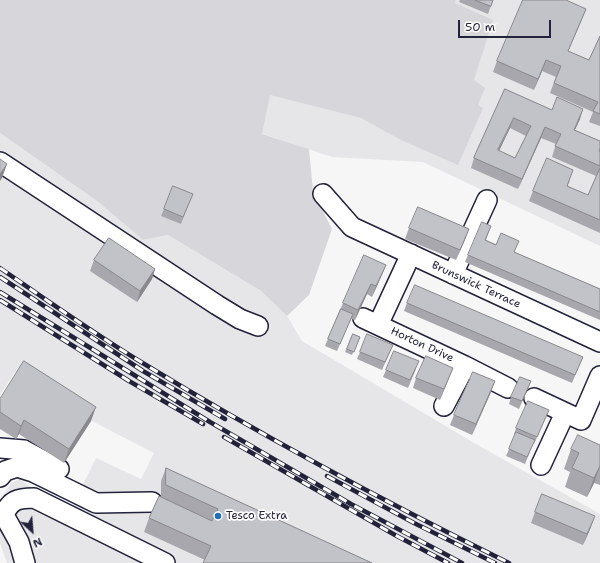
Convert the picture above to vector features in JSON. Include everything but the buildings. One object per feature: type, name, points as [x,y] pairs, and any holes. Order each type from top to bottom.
[{"type":"street","points":[[0,162],[217,305],[240,319],[258,326]]},
{"type":"street","name":"Brunswick Terrace","points":[[323,194],[352,227],[600,342]]},
{"type":"street","points":[[453,274],[487,200]]},
{"type":"street","name":"Horton Drive","points":[[411,254],[370,322],[465,366],[508,388]]},
{"type":"street","points":[[444,406],[465,366]]},
{"type":"street","points":[[541,465],[583,413],[600,376]]},
{"type":"street","points":[[534,398],[583,413]]},
{"type":"street","points":[[0,448],[24,450],[59,469]]},
{"type":"street","points":[[0,477],[6,471],[17,467],[33,472],[96,503],[152,502]]},
{"type":"street","points":[[25,563],[18,542],[2,512],[8,506],[21,498],[34,498],[165,563]]},
{"type":"shaded area","points":[[0,0],[456,0],[455,3],[493,20],[474,80],[485,88],[478,105],[483,108],[458,165],[401,140],[361,118],[270,95],[262,134],[309,149],[313,191],[332,229],[309,295],[287,316],[261,291],[168,235],[143,240],[97,201],[0,133]]},
{"type":"shaded area","points":[[85,0],[600,0],[600,246],[423,162],[332,157],[81,73]]},
{"type":"shaded area","points":[[0,133],[97,201],[143,240],[168,235],[261,291],[287,316],[302,341],[476,444],[600,514],[600,563],[7,563],[0,543],[0,501],[11,483],[20,479],[29,486],[72,507],[96,458],[141,479],[154,453],[86,418],[15,372],[0,395]]},
{"type":"railway","points":[[0,268],[72,318],[190,392],[371,493],[509,563]]},
{"type":"railway","points":[[0,277],[143,371],[225,419]]},
{"type":"railway","points":[[0,292],[210,422],[351,504],[462,563]]},
{"type":"railway","points":[[0,300],[129,381],[203,424]]},
{"type":"railway","points":[[224,437],[395,535],[448,563]]},
{"type":"railway","points":[[327,476],[414,523],[495,563]]},
{"type":"place","name":"Tesco Extra","points":[[218,516]]}]
